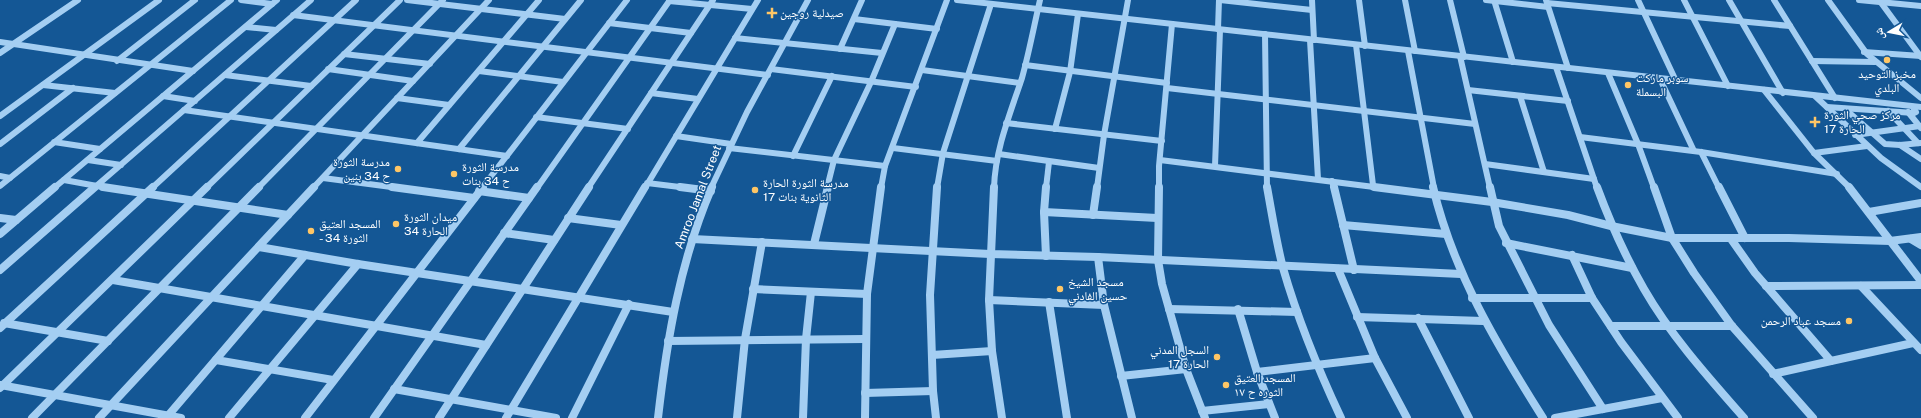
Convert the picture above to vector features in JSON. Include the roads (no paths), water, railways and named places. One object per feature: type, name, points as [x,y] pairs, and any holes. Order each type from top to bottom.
[{"type":"street","points":[[0,53],[78,0]]},
{"type":"street","points":[[0,116],[159,0]]},
{"type":"street","points":[[117,61],[196,0]]},
{"type":"street","points":[[0,186],[231,0]]},
{"type":"street","points":[[241,0],[275,2]]},
{"type":"street","points":[[0,270],[311,0]]},
{"type":"street","points":[[2,324],[146,195],[356,0]]},
{"type":"street","points":[[1,386],[113,280],[191,201],[400,0]]},
{"type":"street","points":[[407,0],[442,2],[481,9],[565,20]]},
{"type":"street","points":[[99,418],[214,297],[288,215],[489,0]]},
{"type":"street","points":[[417,143],[540,0]]},
{"type":"street","points":[[459,149],[581,0]]},
{"type":"street","points":[[305,418],[626,0]]},
{"type":"street","points":[[506,418],[758,0]]},
{"type":"street","name":"Amroo Jamal Street","points":[[658,418],[673,312],[692,239],[730,146],[808,0]]},
{"type":"street","points":[[840,49],[862,0]]},
{"type":"street","points":[[865,418],[865,338],[867,294],[872,248],[885,166],[916,87],[947,0]]},
{"type":"street","points":[[957,0],[1921,107]]},
{"type":"street","points":[[1002,418],[992,351],[989,300],[992,199],[996,162],[1006,123],[1025,66],[1040,0]]},
{"type":"street","points":[[1093,215],[1104,135],[1128,0]]},
{"type":"street","points":[[1215,166],[1219,0],[1266,2],[1312,10]]},
{"type":"street","points":[[1312,0],[1313,105],[1318,179]]},
{"type":"street","points":[[1359,0],[1365,46]]},
{"type":"street","points":[[1405,0],[1420,118],[1435,194],[1446,234],[1461,274],[1483,321],[1543,418]]},
{"type":"street","points":[[1450,0],[1492,202],[1506,243],[1563,348],[1603,409]]},
{"type":"street","points":[[1486,0],[1547,3],[1790,26]]},
{"type":"street","points":[[1494,0],[1513,62]]},
{"type":"street","points":[[1593,0],[1596,8]]},
{"type":"street","points":[[1638,0],[1676,81]]},
{"type":"street","points":[[1684,0],[1728,86]]},
{"type":"street","points":[[1729,0],[1783,92]]},
{"type":"street","points":[[1774,0],[1835,98]]},
{"type":"street","points":[[1828,0],[1864,52],[1921,98]]},
{"type":"street","points":[[1859,0],[1921,6]]},
{"type":"street","points":[[374,418],[669,1],[711,3],[752,9]]},
{"type":"street","points":[[1880,1],[1921,56]]},
{"type":"street","points":[[0,234],[275,2]]},
{"type":"street","points":[[32,418],[442,2]]},
{"type":"street","points":[[439,418],[568,218],[711,3]]},
{"type":"street","points":[[1547,3],[1568,68]]},
{"type":"street","points":[[936,418],[933,391],[930,295],[935,201],[943,153],[991,4]]},
{"type":"street","points":[[1055,128],[1070,72],[1078,14]]},
{"type":"street","points":[[293,15],[716,68],[832,76],[916,87]]},
{"type":"street","points":[[854,19],[937,29]]},
{"type":"street","points":[[609,23],[691,33]]},
{"type":"street","points":[[814,244],[834,160],[871,82],[894,24]]},
{"type":"street","points":[[1172,24],[1160,160],[1158,218],[1158,260],[1169,309],[1186,369],[1204,414],[1269,404]]},
{"type":"street","points":[[246,27],[276,30]]},
{"type":"street","points":[[1265,34],[1265,173],[1283,266],[1297,312],[1316,365],[1341,418]]},
{"type":"street","points":[[734,38],[882,53]]},
{"type":"street","points":[[0,42],[149,66],[193,71]]},
{"type":"street","points":[[1356,45],[1373,185]]},
{"type":"street","points":[[1864,52],[1921,56]]},
{"type":"street","points":[[344,54],[430,64]]},
{"type":"street","points":[[1812,61],[1875,62]]},
{"type":"street","points":[[1025,66],[1114,77],[1217,94],[1475,124]]},
{"type":"street","points":[[1556,67],[1594,179],[1612,226],[1632,268],[1668,326],[1702,370],[1744,418]]},
{"type":"street","points":[[328,70],[413,81]]},
{"type":"street","points":[[922,70],[1020,83]]},
{"type":"street","points":[[479,71],[564,82]]},
{"type":"street","points":[[1608,73],[1638,144],[1672,238],[1694,273],[1732,326],[1813,418]]},
{"type":"street","points":[[225,75],[310,86]]},
{"type":"street","points":[[793,156],[832,76]]},
{"type":"street","points":[[1660,79],[1694,151]]},
{"type":"street","points":[[43,85],[115,93]]},
{"type":"street","points":[[0,144],[73,88]]},
{"type":"street","points":[[1468,90],[1568,101]]},
{"type":"street","points":[[1764,90],[1814,153],[1837,174],[1869,212],[1921,281]]},
{"type":"street","points":[[651,93],[698,99]]},
{"type":"street","points":[[163,96],[195,101]]},
{"type":"street","points":[[1520,96],[1544,172]]},
{"type":"street","points":[[1815,96],[1867,146],[1919,184]]},
{"type":"street","points":[[397,98],[449,105]]},
{"type":"street","points":[[1827,107],[1916,112],[1913,106]]},
{"type":"street","points":[[1845,109],[1885,144],[1900,145],[1919,143]]},
{"type":"street","points":[[184,110],[364,134],[506,156]]},
{"type":"street","points":[[1888,111],[1919,143]]},
{"type":"street","points":[[1908,112],[1920,127]]},
{"type":"street","points":[[536,117],[628,129]]},
{"type":"street","points":[[1006,123],[1162,141]]},
{"type":"street","points":[[1855,135],[1920,127]]},
{"type":"street","points":[[676,136],[793,156],[885,166]]},
{"type":"street","points":[[1580,137],[1701,152],[1837,174]]},
{"type":"street","points":[[54,142],[100,150]]},
{"type":"street","points":[[1900,145],[1921,159]]},
{"type":"street","points":[[1814,153],[1867,146]]},
{"type":"street","points":[[893,148],[943,153],[996,162]]},
{"type":"street","points":[[1701,152],[1745,238]]},
{"type":"street","points":[[999,154],[1099,168]]},
{"type":"street","points":[[88,160],[121,165]]},
{"type":"street","points":[[1160,160],[1373,185],[1492,202],[1568,215],[1612,226],[1672,238],[1890,241],[1921,237]]},
{"type":"street","points":[[1046,256],[1044,212],[1049,162]]},
{"type":"street","points":[[1485,164],[1594,179]]},
{"type":"street","points":[[0,176],[10,178]]},
{"type":"street","points":[[323,178],[474,198]]},
{"type":"street","points":[[64,180],[146,195],[288,215]]},
{"type":"street","points":[[1332,181],[1354,270]]},
{"type":"street","points":[[647,183],[711,191]]},
{"type":"street","points":[[479,191],[529,198]]},
{"type":"street","points":[[1869,212],[1920,204]]},
{"type":"street","points":[[1044,212],[1158,218]]},
{"type":"street","points":[[0,218],[16,220]]},
{"type":"street","points":[[568,218],[621,225]]},
{"type":"street","points":[[1343,225],[1446,234]]},
{"type":"street","points":[[504,233],[554,240]]},
{"type":"street","points":[[692,239],[814,244],[933,252],[1098,257],[1461,274]]},
{"type":"street","points":[[1731,239],[1766,286],[1832,361]]},
{"type":"street","points":[[1912,239],[1921,245]]},
{"type":"street","points":[[737,418],[745,339],[762,242]]},
{"type":"street","points":[[1506,243],[1632,268]]},
{"type":"street","points":[[259,247],[358,264],[629,304],[673,312]]},
{"type":"street","points":[[167,417],[305,255]]},
{"type":"street","points":[[1572,255],[1592,298],[1662,398],[1678,418]]},
{"type":"street","points":[[1098,257],[1104,305],[1132,418]]},
{"type":"street","points":[[229,418],[358,264]]},
{"type":"street","points":[[1338,269],[1375,358],[1407,418]]},
{"type":"street","points":[[113,280],[376,324],[486,345]]},
{"type":"street","points":[[1766,286],[1921,285]]},
{"type":"street","points":[[1861,286],[1921,350]]},
{"type":"street","points":[[753,290],[867,294]]},
{"type":"street","points":[[804,418],[806,339],[811,292]]},
{"type":"street","points":[[1472,298],[1592,298]]},
{"type":"street","points":[[989,300],[1104,305]]},
{"type":"street","points":[[1049,302],[1067,418]]},
{"type":"street","points":[[572,418],[629,304]]},
{"type":"street","points":[[1169,309],[1238,309],[1297,312]]},
{"type":"street","points":[[1238,309],[1258,372],[1275,418]]},
{"type":"street","points":[[1357,317],[1483,321]]},
{"type":"street","points":[[1418,318],[1469,418]]},
{"type":"street","points":[[2,324],[108,341]]},
{"type":"street","points":[[1611,326],[1732,326]]},
{"type":"street","points":[[668,341],[865,338]]},
{"type":"street","points":[[1773,374],[1913,343]]},
{"type":"street","points":[[932,355],[992,351]]},
{"type":"street","points":[[1258,372],[1375,358]]},
{"type":"street","points":[[216,360],[334,380]]},
{"type":"street","points":[[1121,376],[1186,369]]},
{"type":"street","points":[[1,386],[56,394],[167,417],[181,418]]},
{"type":"street","points":[[394,389],[556,418]]},
{"type":"street","points":[[865,393],[933,391]]},
{"type":"street","points":[[1555,418],[1662,398]]},
{"type":"place","name":"صيدلية روجين","points":[[772,13]]},
{"type":"place","name":"مخبز التوحيد البلدي","points":[[1887,60]]},
{"type":"place","name":"سوبر ماركت البسملة","points":[[1628,85]]},
{"type":"place","name":"مركز صحي الثورة الحارة 17","points":[[1815,122]]},
{"type":"place","name":"مدرسة الثورة ح 34 بنين","points":[[398,169]]},
{"type":"place","name":"مدرسة الثورة ح 34 بنات","points":[[454,174]]},
{"type":"place","name":"مدرسة الثورة الحارة 17 الثانوية بنات","points":[[755,190]]},
{"type":"place","name":"ميدان الثورة الحارة 34","points":[[396,224]]},
{"type":"place","name":"المسجد العتيق - الثورة 34","points":[[311,231]]},
{"type":"place","name":"مسجد الشيخ حسين الفادني","points":[[1060,289]]},
{"type":"place","name":"مسجد عباد الرحمن","points":[[1849,321]]},
{"type":"place","name":"السجل المدني الحارة 17","points":[[1217,357]]},
{"type":"place","name":"المسجد العتيق الثوره ح ١٧","points":[[1226,385]]}]
